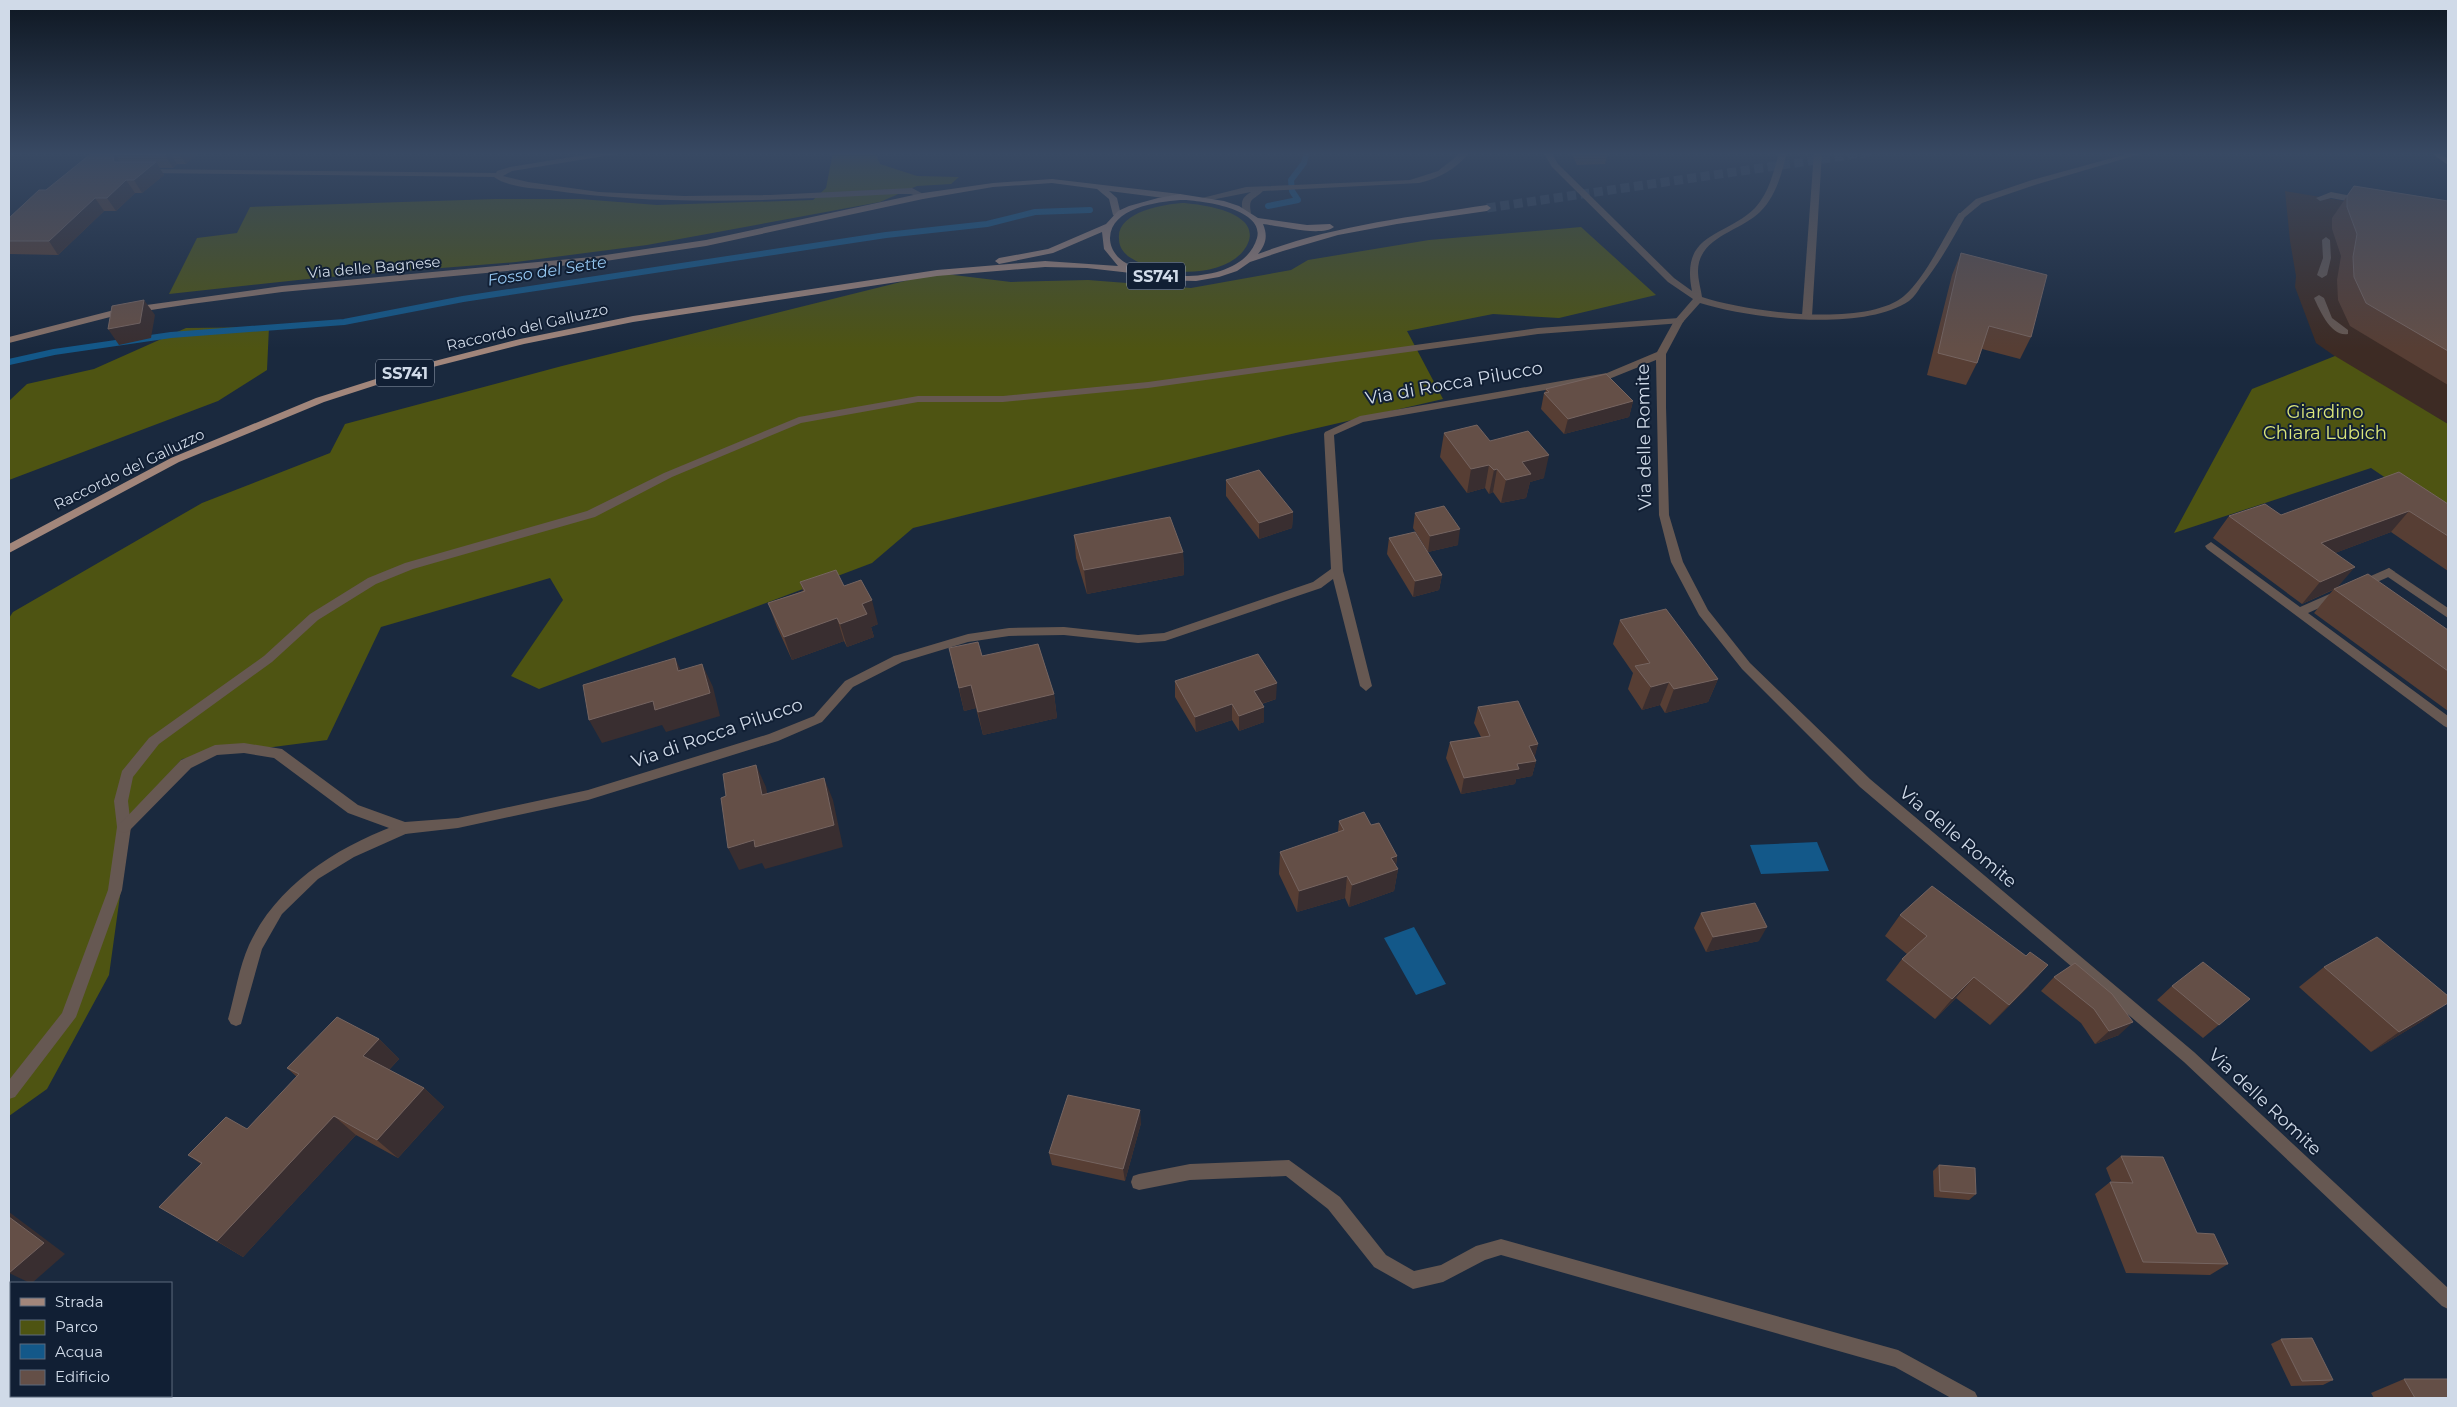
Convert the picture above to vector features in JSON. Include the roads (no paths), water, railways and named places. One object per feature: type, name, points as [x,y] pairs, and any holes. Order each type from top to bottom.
[{"type":"main road","name":"Via delle Bagnese","points":[[9,340],[118,312],[191,301],[282,289],[592,260],[706,243],[828,218]]},
{"type":"main road","name":"SS741","points":[[1115,218],[1105,237],[1107,247],[1112,256],[1133,270],[1151,276],[1184,279],[1228,272],[1247,262],[1311,238],[1360,226],[1419,218]]},
{"type":"main road","name":"SS741","points":[[1256,220],[1307,228],[1360,226]]},
{"type":"main road","name":"SS741","points":[[1247,262],[1256,254],[1262,241],[1261,229],[1256,220]]},
{"type":"main road","name":"Raccordo del Galluzzo","points":[[9,548],[174,460],[320,400],[426,366],[522,341],[632,319],[937,273],[1050,251],[1110,225]]},
{"type":"main road","name":"Raccordo del Galluzzo","points":[[937,273],[1044,264],[1087,265],[1133,270]]},
{"type":"street","points":[[1606,218],[1671,280],[1698,299],[1726,308],[1807,316],[1840,317],[1881,311],[1907,298],[1932,267],[1960,218]]},
{"type":"street","points":[[1698,299],[1693,264],[1700,250],[1746,218]]},
{"type":"street","points":[[1807,316],[1814,218]]},
{"type":"street","points":[[2322,275],[2327,258],[2326,240]]},
{"type":"street","points":[[2319,298],[2328,319],[2345,332]]},
{"type":"street","name":"Via delle Romite","points":[[1698,299],[1679,321],[1661,354],[1664,515],[1678,562],[1703,612],[1746,666],[1866,783],[2189,1057],[2448,1300]]},
{"type":"street","points":[[9,1092],[68,1017],[115,890],[124,827],[121,801],[127,775],[154,741],[268,659],[314,617],[335,602],[372,581],[409,566],[591,514],[668,475],[799,420],[918,399],[1003,399],[1148,385],[1538,331],[1679,321]]},
{"type":"street","name":"Via di Rocca Pilucco","points":[[1366,686],[1337,571],[1329,434],[1360,419],[1609,376],[1661,354]]},
{"type":"street","points":[[2211,546],[2448,723]]},
{"type":"street","name":"Via di Rocca Pilucco","points":[[236,1019],[255,947],[277,910],[313,875],[348,853],[405,828],[458,823],[588,795],[773,738],[818,719],[849,684],[898,659],[968,638],[1009,632],[1046,631],[1138,639],[1165,637],[1317,585],[1337,571]]},
{"type":"street","points":[[2299,612],[2389,572],[2448,614]]},
{"type":"street","name":"Via di Rocca Pilucco","points":[[124,827],[186,764],[215,750],[244,748],[277,753],[353,809],[405,828]]},
{"type":"street","points":[[1139,1182],[1190,1172],[1289,1168],[1334,1203],[1380,1261],[1413,1280],[1443,1273],[1482,1252],[1501,1248],[1898,1359],[1969,1398]]},
{"type":"water","points":[[1817,842],[1829,871],[1761,874],[1750,845]]},
{"type":"water","points":[[1414,927],[1446,984],[1416,995],[1384,938]]},
{"type":"waterway","name":"Fosso del Sette","points":[[9,362],[54,352],[171,335],[344,322],[463,299],[886,235],[987,224],[1012,218]]},
{"type":"park label","name":"Giardino Chiara Lubich","points":[[2325,422]]}]
